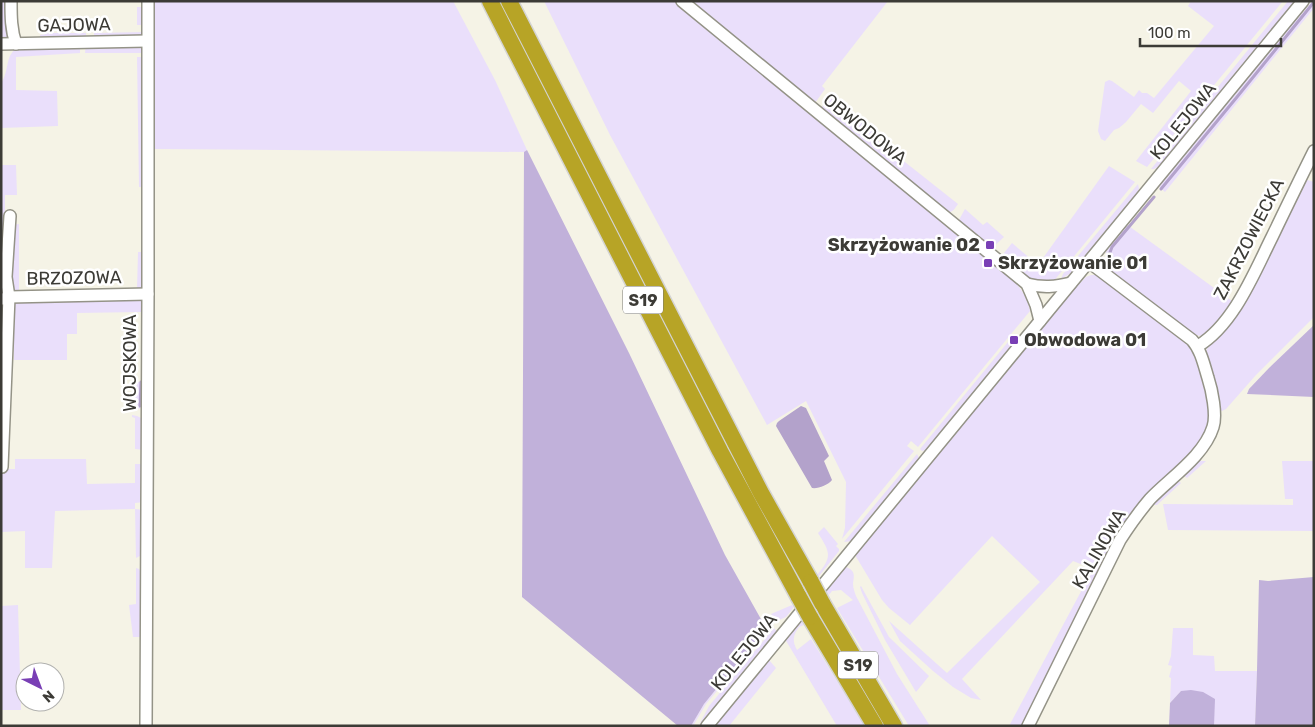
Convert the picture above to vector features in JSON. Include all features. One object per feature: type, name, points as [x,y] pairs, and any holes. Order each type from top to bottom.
[{"type":"highway","name":"S19","points":[[490,1],[720,450],[810,604],[875,726]]},
{"type":"highway","name":"S19","points":[[509,1],[757,484],[811,582],[810,604],[894,726]]},
{"type":"street","points":[[11,1],[10,18],[16,44]]},
{"type":"street","name":"WOJSKOWA","points":[[146,726],[148,1]]},
{"type":"street","name":"OBWODOWA","points":[[682,1],[1027,284],[1036,305],[1040,321]]},
{"type":"street","name":"KOLEJOWA","points":[[707,726],[810,604],[1303,1]]},
{"type":"street","name":"GAJOWA","points":[[1,44],[147,41]]},
{"type":"street","name":"ZAKRZOWIECKA","points":[[1198,346],[1218,329],[1244,293],[1314,151]]},
{"type":"street","points":[[2,468],[5,298],[10,216]]},
{"type":"street","points":[[1089,262],[1198,346]]},
{"type":"street","points":[[1027,284],[1040,287],[1071,283]]},
{"type":"street","name":"BRZOZOWA","points":[[5,298],[148,294]]},
{"type":"street","name":"KALINOWA","points":[[1028,726],[1120,540],[1150,499],[1201,449],[1213,428],[1215,418],[1210,383],[1198,346]]},
{"type":"shaded area","points":[[1,1],[8,1],[9,40],[1,42]]},
{"type":"shaded area","points":[[153,1],[453,1],[495,80],[527,150],[524,152],[153,149]]},
{"type":"shaded area","points":[[544,1],[675,1],[1013,280],[1024,294],[1030,311],[918,447],[911,441],[907,446],[914,451],[842,539],[845,528],[846,482],[806,401],[767,425],[610,135]]},
{"type":"shaded area","points":[[690,1],[888,1],[822,86],[825,89],[815,103]]},
{"type":"shaded area","points":[[1191,1],[1283,1],[1147,167],[1136,161],[1191,91],[1179,81],[1153,113],[1141,104],[1126,122],[1114,130],[1105,141],[1101,139],[1098,131],[1105,82],[1112,81],[1134,97],[1139,90],[1154,98],[1214,26],[1188,6]]},
{"type":"shaded area","points":[[1288,1],[1295,1],[1160,166],[1151,169]]},
{"type":"shaded area","points":[[1314,1],[1314,8],[1165,192],[1158,186],[1300,12],[1302,14]]},
{"type":"shaded area","points":[[137,7],[145,7],[145,25],[137,25]]},
{"type":"shaded area","points":[[145,32],[144,37],[94,40],[94,33]]},
{"type":"shaded area","points":[[46,33],[86,33],[86,40],[40,40],[40,35]]},
{"type":"shaded area","points":[[86,45],[142,46],[144,53],[85,53]]},
{"type":"shaded area","points":[[80,46],[80,53],[16,57],[16,90],[57,91],[58,126],[1,128],[1,83],[9,58],[14,50],[19,47]]},
{"type":"shaded area","points":[[137,57],[145,57],[146,187],[139,187]]},
{"type":"shaded area","points":[[832,95],[876,131],[872,136],[958,204],[954,210],[947,212],[821,108]]},
{"type":"shaded area","points":[[527,150],[629,353],[725,555],[766,628],[704,704],[691,726],[678,726],[522,597],[524,152]]},
{"type":"shaded area","points":[[1,165],[16,165],[17,195],[5,195],[5,241],[1,275]]},
{"type":"shaded area","points":[[1109,166],[1135,182],[1053,282],[1040,282],[1027,277],[1005,259],[1004,253],[1012,243],[1038,265]]},
{"type":"shaded area","points":[[1304,179],[1314,182],[1314,317],[1222,411],[1220,410],[1205,354],[1209,345],[1216,338]]},
{"type":"shaded area","points":[[1138,184],[1139,189],[1136,194],[1071,273],[1061,279],[1063,274]]},
{"type":"shaded area","points":[[965,209],[983,225],[987,222],[1004,237],[993,247],[989,246],[960,223],[959,220]]},
{"type":"shaded area","points":[[19,224],[19,291],[45,291],[12,292],[10,288],[12,225]]},
{"type":"shaded area","points":[[1126,224],[1232,301],[1216,327],[1203,336],[1194,335],[1112,273],[1107,266],[1106,253],[1112,241]]},
{"type":"shaded area","points":[[138,252],[143,252],[145,289],[137,289]]},
{"type":"shaded area","points":[[1096,275],[1188,343],[1198,359],[1206,385],[1210,423],[1202,440],[1184,461],[1154,486],[1140,501],[1127,520],[1110,549],[1022,726],[1009,726],[1093,569],[1073,561],[962,679],[981,700],[971,698],[933,671],[900,641],[889,621],[947,673],[1040,582],[992,536],[910,625],[882,600],[855,555],[1076,287],[1086,277]]},
{"type":"shaded area","points":[[141,298],[141,312],[77,313],[77,334],[67,334],[67,360],[14,360],[12,307],[18,300]]},
{"type":"shaded area","points":[[1314,325],[1314,397],[1247,394],[1249,389],[1269,368]]},
{"type":"shaded area","points":[[1008,342],[1012,346],[926,450],[922,451],[920,449]]},
{"type":"shaded area","points":[[135,382],[143,384],[142,407],[132,410],[135,407]]},
{"type":"shaded area","points":[[801,406],[806,408],[829,456],[824,461],[832,480],[817,488],[812,488],[776,426],[779,421]]},
{"type":"shaded area","points":[[132,415],[143,419],[144,450],[135,449],[135,418]]},
{"type":"shaded area","points":[[917,454],[919,458],[854,539],[844,542]]},
{"type":"shaded area","points":[[15,459],[86,459],[87,484],[135,483],[135,464],[144,464],[144,502],[135,503],[135,509],[55,511],[52,568],[25,568],[25,531],[1,532],[1,469],[15,469]]},
{"type":"shaded area","points":[[1195,461],[1206,461],[1187,478],[1183,475]]},
{"type":"shaded area","points":[[1282,461],[1314,461],[1314,531],[1168,530],[1163,504],[1293,505],[1293,499],[1285,499]]},
{"type":"shaded area","points":[[1177,480],[1181,483],[1157,505],[1152,504]]},
{"type":"shaded area","points":[[135,509],[144,510],[142,555],[136,558]]},
{"type":"shaded area","points":[[824,527],[838,544],[836,546],[839,551],[819,576],[817,575],[828,559],[827,550],[818,533]]},
{"type":"shaded area","points":[[846,567],[853,572],[853,586],[856,596],[897,674],[930,726],[909,726],[837,608],[853,600],[841,590],[832,591],[829,595],[825,589]]},
{"type":"shaded area","points":[[136,568],[139,569],[144,580],[142,637],[133,637],[129,605],[136,604]]},
{"type":"shaded area","points":[[1314,577],[1314,726],[1255,726],[1259,580]]},
{"type":"shaded area","points":[[861,586],[889,637],[929,676],[916,692],[885,640],[862,593]]},
{"type":"shaded area","points":[[18,605],[20,662],[15,662],[15,710],[1,710],[1,606]]},
{"type":"shaded area","points":[[792,605],[794,607],[786,617],[777,621],[771,614]]},
{"type":"shaded area","points":[[767,618],[771,626],[706,704],[693,726],[691,726],[704,704],[766,628],[761,619]]},
{"type":"shaded area","points":[[801,620],[804,625],[799,627],[794,638],[797,650],[811,639],[865,726],[837,726],[785,639]]},
{"type":"shaded area","points":[[774,628],[777,632],[699,725],[709,706]]},
{"type":"shaded area","points":[[1173,628],[1193,628],[1193,655],[1214,656],[1215,671],[1257,671],[1255,726],[1214,726],[1214,699],[1181,691],[1170,703],[1171,678],[1169,677],[1172,666],[1168,665],[1171,656]]},
{"type":"shaded area","points":[[769,660],[776,668],[729,726],[714,726]]},
{"type":"shaded area","points":[[1181,691],[1203,692],[1215,699],[1214,726],[1169,726],[1170,703]]},
{"type":"waterway","points":[[1161,189],[1314,2]]},
{"type":"waterway","points":[[1109,255],[1112,247],[1154,197]]},
{"type":"waterway","points":[[140,406],[141,382]]},
{"type":"place","name":"Skrzyżowanie 02","points":[[990,245]]},
{"type":"place","name":"Skrzyżowanie 01","points":[[988,263]]},
{"type":"place","name":"Obwodowa 01","points":[[1014,340]]}]
